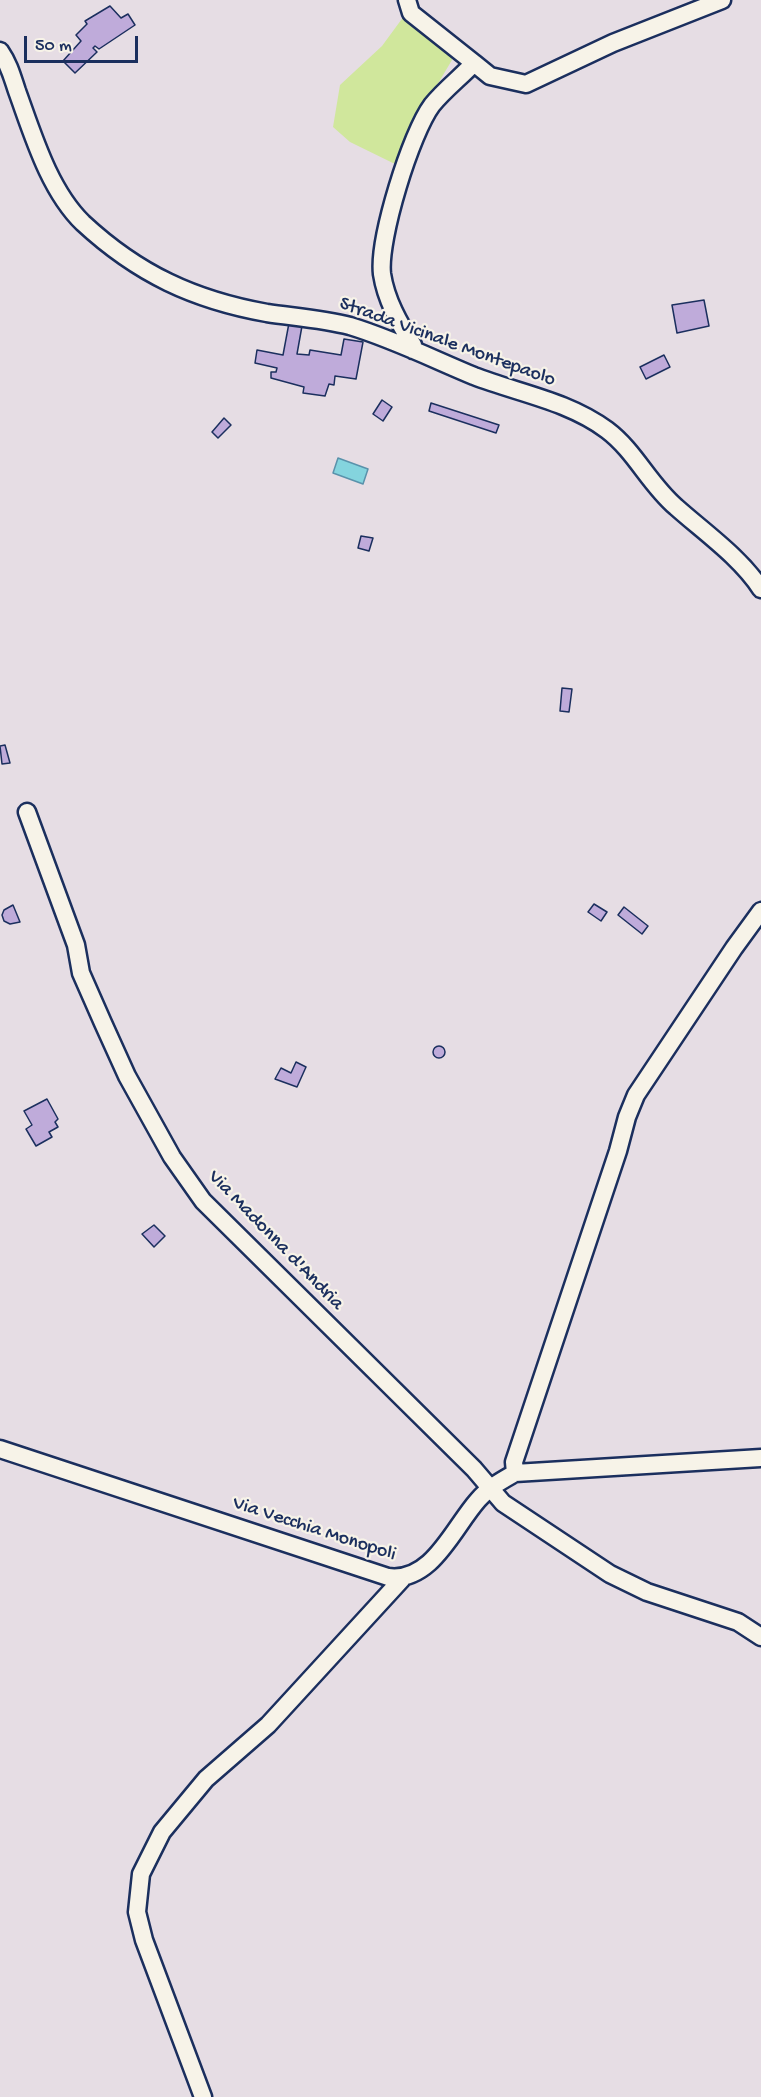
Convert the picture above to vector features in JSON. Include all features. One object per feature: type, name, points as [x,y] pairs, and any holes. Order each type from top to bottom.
[{"type":"street","points":[[407,0],[411,13],[490,76],[526,84],[613,43],[722,0]]},
{"type":"street","name":"Strada Vicinale Montepaolo","points":[[0,51],[10,64],[16,88],[63,199],[82,222],[117,250],[154,276],[187,293],[225,305],[349,326],[485,380],[570,408],[605,428],[625,444],[673,505],[753,577],[761,589]]},
{"type":"street","points":[[413,350],[413,345],[394,312],[384,286],[382,271],[384,244],[410,146],[422,121],[433,104],[474,63]]},
{"type":"street","name":"Via Madonna d'Andria","points":[[27,812],[76,945],[81,973],[127,1076],[183,1175],[203,1201],[503,1503],[610,1574],[647,1592],[738,1622],[761,1637]]},
{"type":"street","points":[[515,1473],[514,1462],[618,1151],[627,1117],[643,1085],[761,911]]},
{"type":"street","name":"Via Vecchia Monopoli","points":[[0,1449],[388,1578],[402,1579],[417,1572],[434,1558],[477,1500],[490,1488],[515,1473],[761,1458]]},
{"type":"street","points":[[203,2097],[144,1940],[137,1912],[141,1874],[162,1832],[206,1779],[268,1725],[402,1579]]},
{"type":"green space","points":[[404,16],[451,55],[452,60],[405,139],[399,166],[350,142],[333,127],[340,85],[382,46]]},
{"type":"water","points":[[338,458],[368,469],[363,484],[333,473]]},
{"type":"building","points":[[110,6],[121,18],[128,14],[135,25],[99,49],[95,46],[93,48],[97,52],[75,73],[63,61],[81,41],[76,35],[87,24],[85,21]]},
{"type":"building","points":[[704,300],[709,326],[677,333],[672,305]]},
{"type":"building","points":[[289,323],[302,326],[297,354],[309,355],[310,350],[341,355],[344,339],[363,342],[356,379],[335,376],[334,385],[329,384],[325,396],[303,393],[304,387],[271,378],[271,372],[276,372],[277,368],[255,363],[257,350],[283,355]]},
{"type":"building","points":[[664,355],[670,367],[646,379],[640,367]]},
{"type":"building","points":[[382,400],[392,407],[383,421],[373,414]]},
{"type":"building","points":[[431,403],[499,425],[496,433],[429,411]]},
{"type":"building","points":[[224,418],[231,425],[218,438],[212,432]]},
{"type":"building","points":[[361,536],[373,538],[369,551],[358,548]]},
{"type":"building","points":[[562,688],[572,689],[569,712],[560,711]]},
{"type":"building","points":[[5,745],[10,763],[2,764],[0,746]]},
{"type":"building","points":[[594,904],[607,912],[601,921],[588,912]]},
{"type":"building","points":[[13,905],[20,922],[10,924],[4,921],[2,915],[4,910]]},
{"type":"building","points":[[624,907],[648,926],[642,934],[618,915]]},
{"type":"building","points":[[441,1046],[445,1052],[441,1058],[437,1058],[433,1050]]},
{"type":"building","points":[[296,1062],[306,1067],[297,1087],[275,1079],[281,1068],[291,1073]]},
{"type":"building","points":[[47,1099],[58,1119],[55,1122],[58,1127],[49,1132],[52,1137],[36,1146],[26,1129],[32,1125],[24,1111]]},
{"type":"building","points":[[154,1225],[165,1236],[154,1247],[142,1234]]}]
